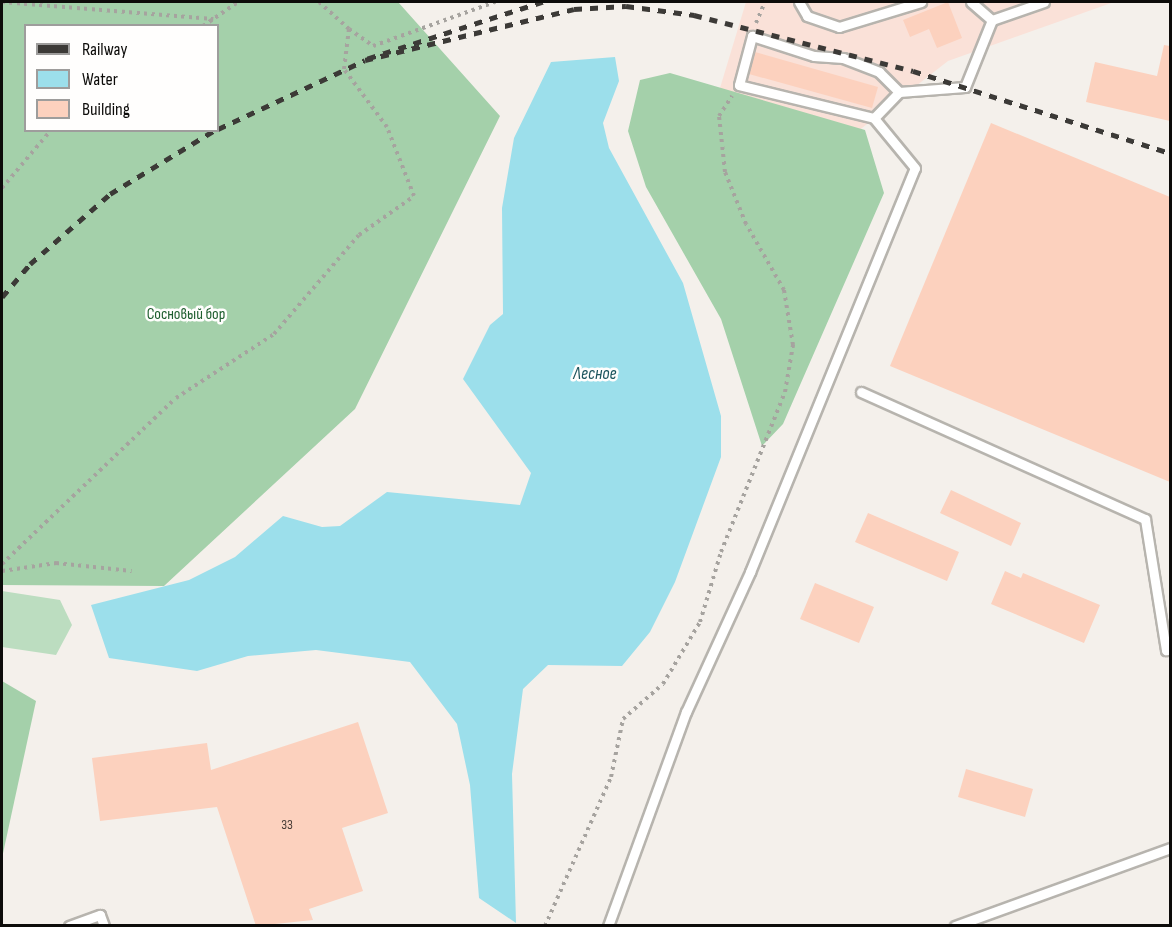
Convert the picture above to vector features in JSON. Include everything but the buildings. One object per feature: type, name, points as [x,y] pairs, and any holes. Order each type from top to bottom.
[{"type":"lane","points":[[799,2],[807,16],[839,27],[921,2]]},
{"type":"lane","points":[[971,2],[992,20]]},
{"type":"lane","points":[[874,118],[899,92],[965,87],[992,20],[1044,2]]},
{"type":"lane","points":[[608,926],[686,712],[750,572],[915,168],[874,118],[739,85],[752,36],[870,68],[899,92]]},
{"type":"lane","points":[[861,392],[1145,519],[1166,650],[1170,650]]},
{"type":"lane","points":[[955,926],[1170,848]]},
{"type":"lane","points":[[69,926],[100,915],[104,926]]},
{"type":"path","points":[[2,2],[213,19]]},
{"type":"path","points":[[206,24],[238,2]]},
{"type":"path","points":[[319,2],[373,46],[495,2]]},
{"type":"path","points":[[752,36],[765,2]]},
{"type":"path","points":[[2,564],[176,398],[234,356],[274,334],[358,235],[414,196],[387,127],[344,69],[350,28]]},
{"type":"path","points":[[545,926],[611,777],[623,719],[663,684],[700,622],[721,552],[785,392],[793,345],[784,290],[746,224],[725,172],[719,116],[739,85]]},
{"type":"path","points":[[2,188],[49,132]]},
{"type":"path","points":[[2,571],[56,564],[132,571]]},
{"type":"shaded area","points":[[746,2],[1114,2],[948,61],[844,142],[720,88]]},
{"type":"green space","name":"Сосновый бор","points":[[2,2],[398,2],[500,116],[355,409],[164,586],[2,585]]},
{"type":"green space","points":[[670,73],[865,130],[884,193],[783,424],[762,446],[721,319],[646,187],[628,131],[640,80]]},
{"type":"green space","points":[[2,591],[60,600],[72,625],[56,655],[2,647]]},
{"type":"green space","points":[[2,681],[36,701],[2,858]]},
{"type":"water","name":"Лесное","points":[[615,57],[619,81],[603,123],[609,148],[683,283],[721,416],[721,457],[675,582],[650,632],[622,666],[548,665],[523,689],[512,774],[516,923],[479,898],[470,785],[457,724],[410,662],[316,650],[248,656],[197,671],[109,658],[91,605],[189,580],[235,557],[283,516],[322,527],[340,526],[387,492],[520,505],[531,473],[463,379],[490,325],[503,314],[502,208],[514,138],[551,62]]},
{"type":"railway","points":[[543,2],[365,60],[574,9],[626,6],[694,15],[913,71],[1170,153]]},
{"type":"railway","points":[[219,129],[365,60]]},
{"type":"railway","points":[[2,297],[30,264],[110,194],[212,132]]}]
